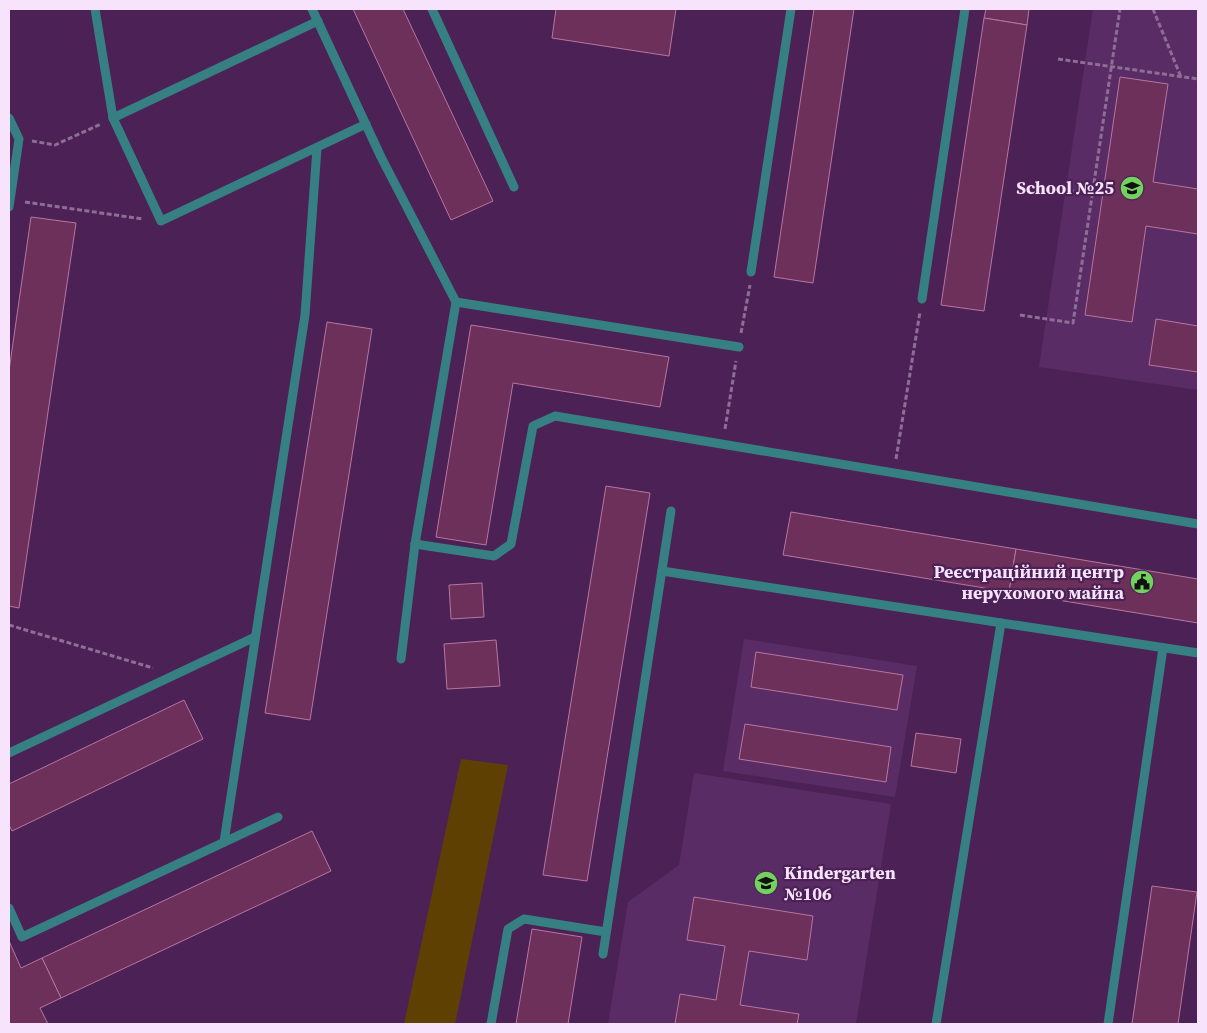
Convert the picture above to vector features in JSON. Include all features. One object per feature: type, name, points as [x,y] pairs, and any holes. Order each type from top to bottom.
[{"type":"lane","points":[[95,9],[113,118],[161,221],[366,124]]},
{"type":"lane","points":[[312,9],[366,124],[456,302],[415,544],[400,659]]},
{"type":"lane","points":[[432,9],[514,187]]},
{"type":"lane","points":[[751,272],[791,9]]},
{"type":"lane","points":[[922,299],[965,9]]},
{"type":"lane","points":[[113,118],[318,21]]},
{"type":"lane","points":[[9,118],[19,139],[9,203]]},
{"type":"lane","points":[[224,842],[305,315],[317,148]]},
{"type":"lane","points":[[456,302],[739,347]]},
{"type":"lane","points":[[415,544],[494,556],[511,544],[533,426],[555,416],[1198,524]]},
{"type":"lane","points":[[603,954],[671,511]]},
{"type":"lane","points":[[662,571],[1198,653]]},
{"type":"lane","points":[[936,1024],[1001,623]]},
{"type":"lane","points":[[9,753],[256,637]]},
{"type":"lane","points":[[1108,1024],[1163,648]]},
{"type":"lane","points":[[9,908],[22,937],[278,817]]},
{"type":"lane","points":[[491,1024],[508,929],[524,920],[606,932]]},
{"type":"path","points":[[1020,315],[1073,322],[1120,9]]},
{"type":"path","points":[[1154,9],[1181,77]]},
{"type":"path","points":[[1058,59],[1198,79]]},
{"type":"path","points":[[19,139],[55,145],[113,118]]},
{"type":"path","points":[[1039,186],[1092,194]]},
{"type":"path","points":[[9,203],[161,221]]},
{"type":"path","points":[[894,473],[922,299]]},
{"type":"path","points":[[9,625],[176,674]]},
{"type":"shaded area","name":"School №25","points":[[1093,9],[1198,9],[1198,390],[1039,367]]},
{"type":"shaded area","points":[[744,639],[917,666],[895,797],[723,771]]},
{"type":"shaded area","points":[[461,759],[508,765],[455,1024],[404,1024]]},
{"type":"shaded area","name":"Kindergarten №106","points":[[694,773],[891,804],[856,1024],[608,1024],[628,902],[679,865]]},
{"type":"building","points":[[353,9],[403,9],[493,201],[451,220]]},
{"type":"building","points":[[556,9],[676,9],[669,56],[552,38]]},
{"type":"building","points":[[814,9],[854,9],[813,283],[774,277]]},
{"type":"building","points":[[986,9],[1029,9],[1027,25],[984,18]]},
{"type":"building","points":[[984,18],[1027,25],[984,311],[941,305]]},
{"type":"building","points":[[1120,77],[1168,84],[1153,182],[1198,189],[1198,234],[1146,226],[1132,322],[1085,315]]},
{"type":"building","points":[[31,217],[76,223],[19,608],[9,606],[9,371]]},
{"type":"building","points":[[1156,319],[1198,326],[1198,372],[1149,365]]},
{"type":"building","points":[[327,322],[372,329],[310,720],[265,713]]},
{"type":"building","points":[[471,325],[669,357],[660,407],[513,383],[486,545],[436,537]]},
{"type":"building","points":[[606,486],[650,493],[587,881],[543,875]]},
{"type":"building","points":[[791,512],[1016,549],[1009,592],[783,555]]},
{"type":"building","points":[[1016,549],[1198,579],[1198,623],[1009,592]]},
{"type":"building","points":[[482,583],[484,617],[451,619],[449,585]]},
{"type":"building","points":[[496,640],[500,686],[447,689],[444,644]]},
{"type":"building","points":[[756,652],[903,675],[897,710],[751,687]]},
{"type":"building","points":[[184,700],[203,739],[12,831],[9,825],[9,784]]},
{"type":"building","points":[[745,724],[891,747],[886,782],[739,759]]},
{"type":"building","points":[[916,733],[961,739],[956,773],[911,766]]},
{"type":"building","points":[[312,831],[331,871],[61,998],[42,958]]},
{"type":"building","points":[[1152,886],[1197,892],[1178,1024],[1132,1024]]},
{"type":"building","points":[[694,897],[813,916],[807,960],[749,951],[740,1005],[799,1014],[797,1024],[675,1024],[680,994],[716,1000],[725,946],[687,940]]},
{"type":"building","points":[[532,929],[582,937],[568,1024],[516,1024]]},
{"type":"building","points":[[9,941],[21,968],[42,958],[61,998],[40,1008],[48,1024],[9,1024]]},
{"type":"place","name":"School №25","points":[[1132,188]]},
{"type":"place","name":"Реєстраційний центр нерухомого майна","points":[[1142,582]]},
{"type":"place","name":"Kindergarten №106","points":[[766,883]]}]
